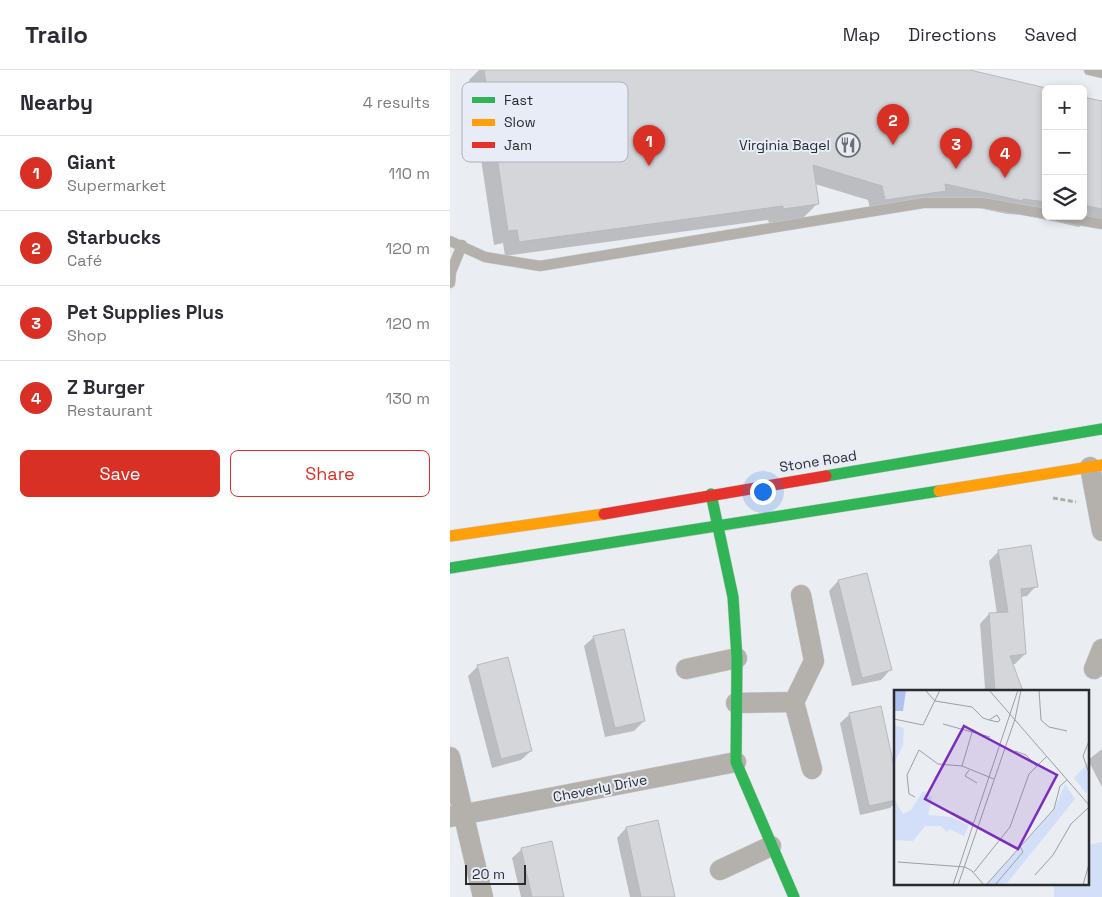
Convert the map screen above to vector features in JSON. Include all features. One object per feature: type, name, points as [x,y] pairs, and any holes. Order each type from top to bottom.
[{"type":"main road","name":"Stone Road","points":[[450,536],[550,523],[711,494],[1102,429]]},
{"type":"main road","points":[[450,568],[1096,466]]},
{"type":"main road","points":[[711,494],[716,526],[733,598],[737,658],[736,762],[794,897]]},
{"type":"street","points":[[1096,466],[1102,531]]},
{"type":"street","points":[[801,595],[814,661],[794,702],[812,769]]},
{"type":"street","points":[[1094,669],[1102,648]]},
{"type":"street","points":[[686,669],[737,658]]},
{"type":"street","points":[[736,703],[794,702]]},
{"type":"street","points":[[450,757],[457,816],[483,897]]},
{"type":"street","name":"Cheverly Drive","points":[[457,816],[736,762]]},
{"type":"street","points":[[720,870],[771,846]]},
{"type":"lane","points":[[1090,70],[1102,73]]},
{"type":"lane","points":[[450,241],[485,257],[540,266],[923,203],[983,203],[1042,213]]},
{"type":"lane","points":[[1080,220],[1102,224]]},
{"type":"lane","points":[[450,283],[451,272],[462,245]]},
{"type":"shaded area","points":[[1102,842],[1102,897],[1054,897],[1054,884],[1090,884],[1090,845]]},
{"type":"building","points":[[484,70],[970,70],[1042,87],[1042,201],[1023,199],[1023,201],[945,184],[946,191],[885,200],[882,186],[813,165],[819,204],[783,209],[783,206],[519,242],[517,230],[508,231],[498,162],[628,162],[628,82],[486,82]]},
{"type":"building","points":[[1087,98],[1102,101],[1102,209],[1087,206]]},
{"type":"building","points":[[1031,545],[1038,587],[1021,589],[1026,654],[1010,656],[1023,690],[995,690],[989,613],[1008,612],[998,550]]},
{"type":"building","points":[[867,573],[892,670],[862,678],[838,580]]},
{"type":"building","points":[[624,629],[645,721],[615,728],[593,636]]},
{"type":"building","points":[[508,657],[532,751],[501,759],[477,665]]},
{"type":"building","points":[[881,706],[894,767],[894,800],[869,806],[849,713]]},
{"type":"building","points":[[658,820],[675,897],[641,897],[626,827]]},
{"type":"building","points":[[552,841],[564,897],[532,897],[521,848]]},
{"type":"traffic: fast","points":[[826,476],[1102,429]]},
{"type":"traffic: fast","points":[[450,568],[939,491]]},
{"type":"traffic: fast","points":[[711,494],[733,597],[737,658],[736,762],[794,897]]},
{"type":"traffic: slow","points":[[939,491],[1102,465]]},
{"type":"traffic: slow","points":[[450,536],[604,514]]},
{"type":"traffic: jam","points":[[604,514],[826,476]]},
{"type":"place","name":"Virginia Bagel","points":[[848,145]]},
{"type":"place","name":"Starbucks","points":[[893,145]]},
{"type":"place","name":"Giant","points":[[649,166]]},
{"type":"place","name":"Pet Supplies Plus","points":[[956,169]]},
{"type":"place","name":"Z Burger","points":[[1005,178]]}]
